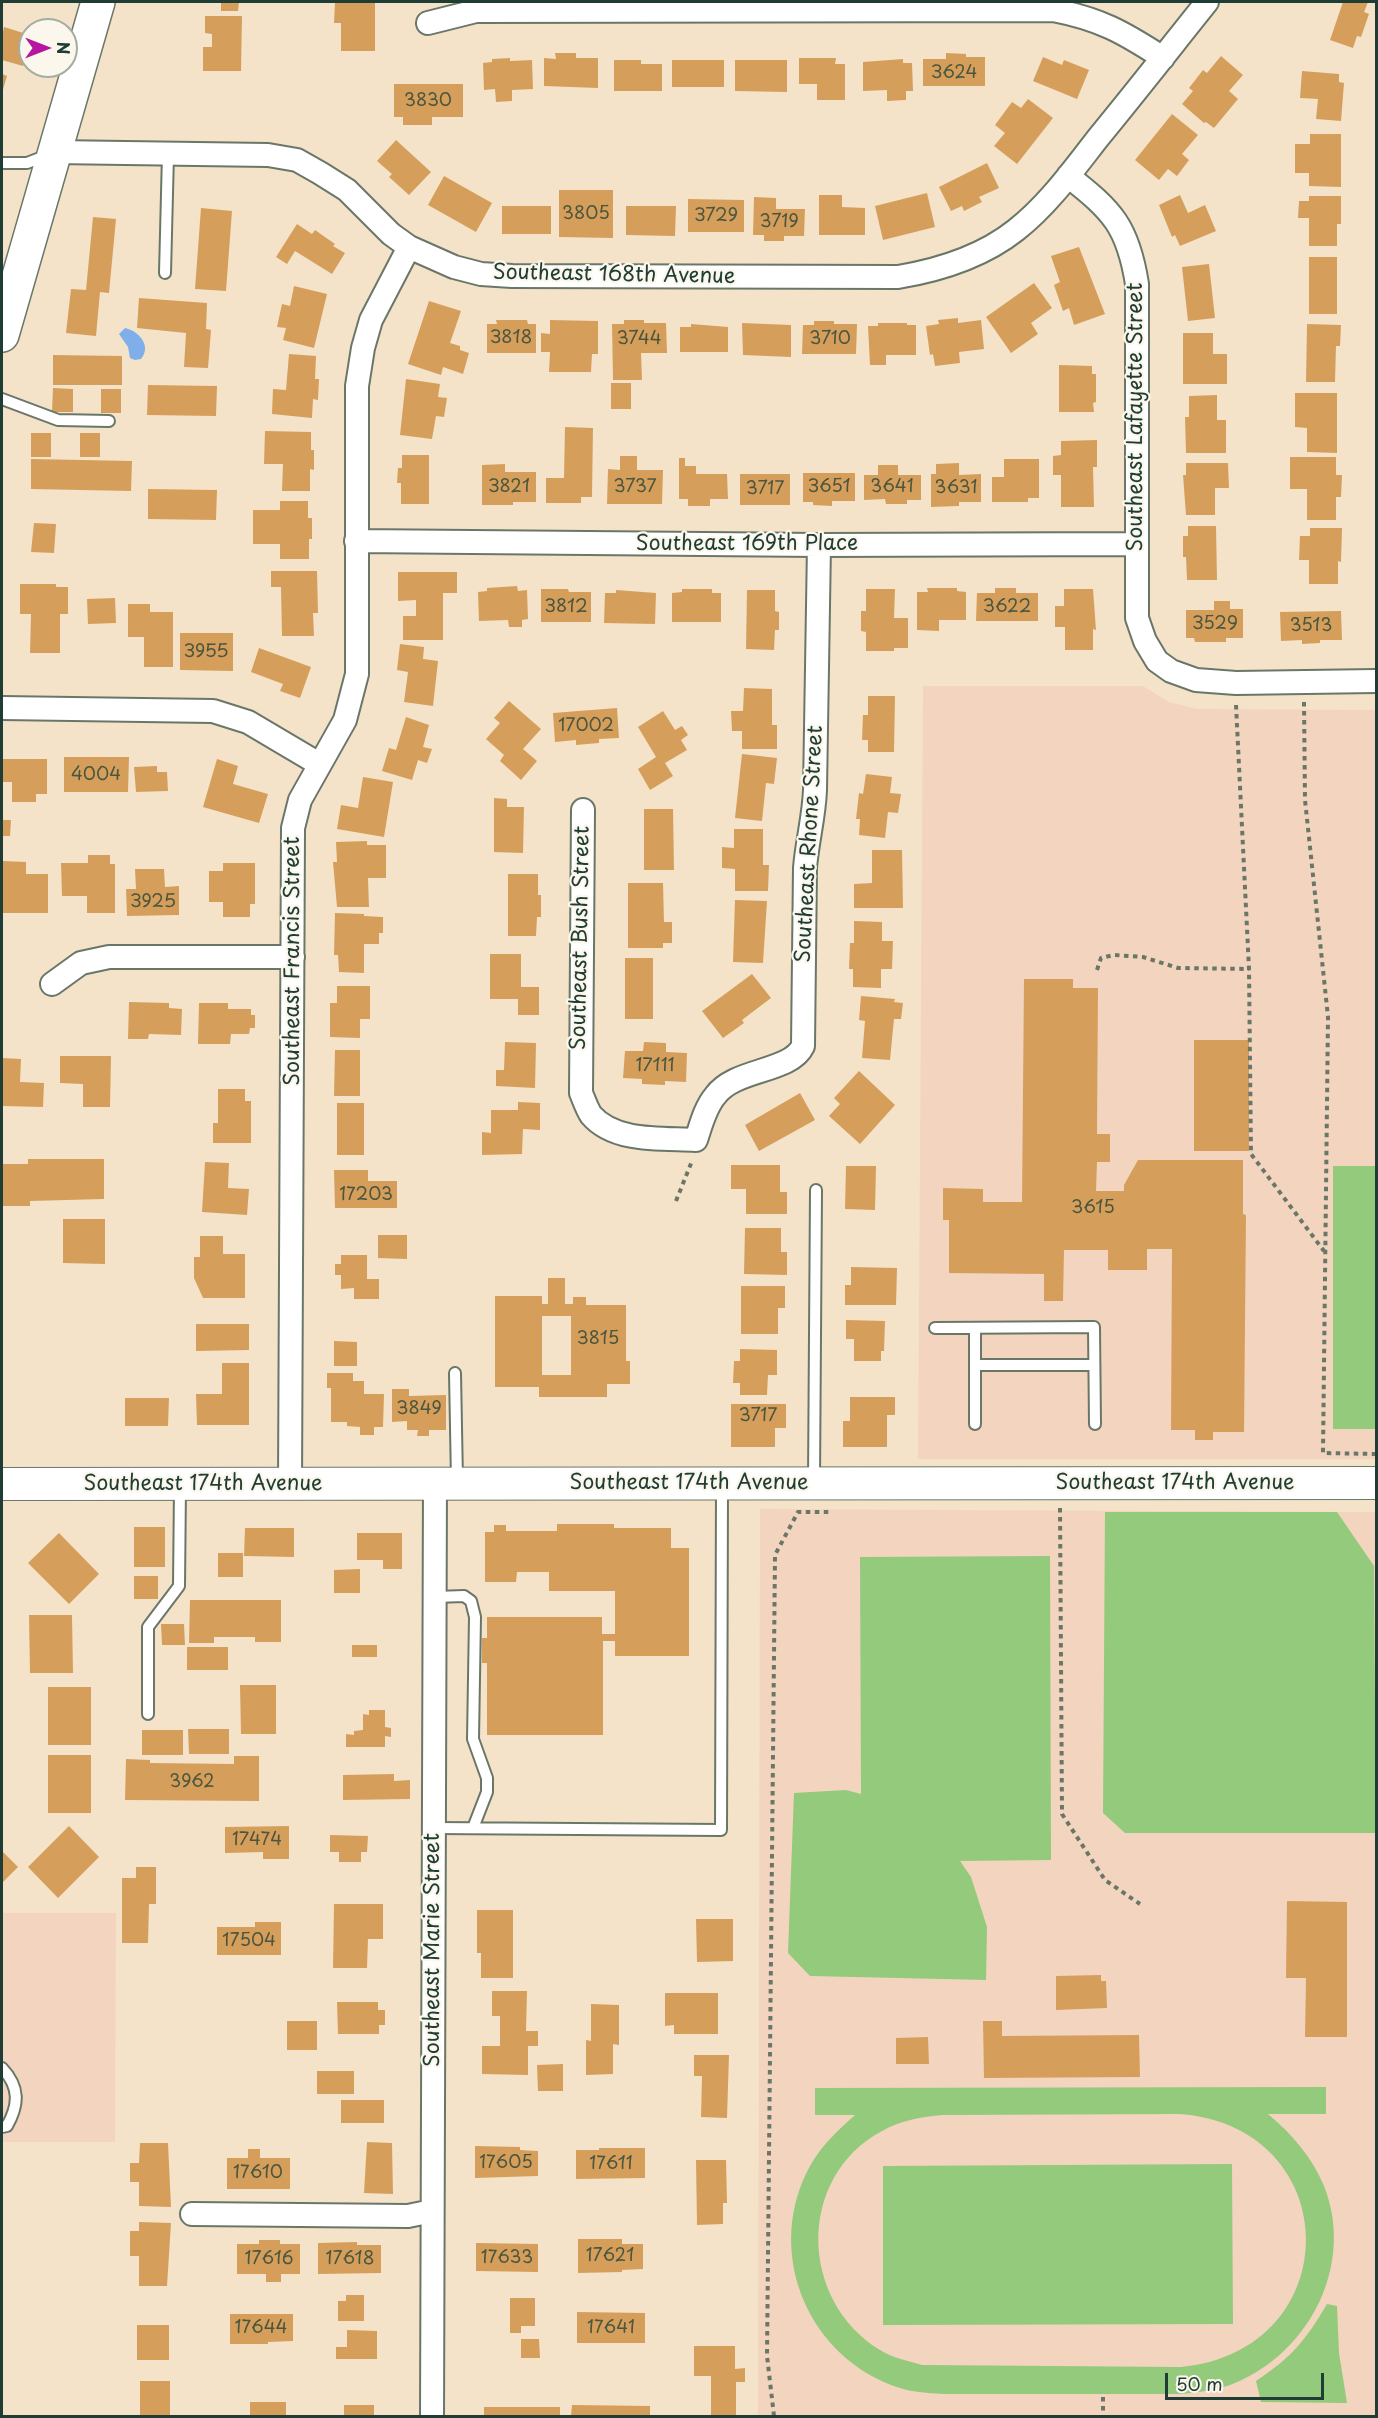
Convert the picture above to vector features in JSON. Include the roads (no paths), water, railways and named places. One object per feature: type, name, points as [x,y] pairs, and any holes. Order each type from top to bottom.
[{"type":"main road","points":[[2,335],[99,2]]},
{"type":"street","name":"Southeast 168th Avenue","points":[[54,152],[267,155],[297,160],[347,190],[391,234],[410,247],[454,267],[481,274],[898,277],[929,272],[960,261],[988,248],[1015,231],[1036,213],[1207,2]]},
{"type":"street","points":[[428,23],[476,11],[628,6],[1053,10],[1099,21],[1121,31],[1162,58]]},
{"type":"street","name":"Southeast Lafayette Street","points":[[1068,176],[1099,200],[1125,235],[1132,254],[1137,284],[1137,618],[1145,641],[1157,661],[1171,671],[1196,680],[1236,683],[1377,681]]},
{"type":"street","name":"Southeast Francis Street","points":[[290,1484],[293,828],[300,800],[345,720],[357,674],[357,386],[363,348],[371,320],[410,247]]},
{"type":"street","name":"Southeast 169th Place","points":[[356,541],[819,545],[1137,544]]},
{"type":"street","name":"Southeast Rhone Street","points":[[580,1066],[581,1093],[591,1115],[610,1129],[633,1136],[696,1140],[714,1096],[725,1086],[741,1076],[781,1063],[800,1053],[803,1046],[805,868],[814,817],[819,545]]},
{"type":"street","points":[[2,708],[213,711],[248,722],[319,764]]},
{"type":"street","name":"Southeast Bush Street","points":[[580,1066],[583,810]]},
{"type":"street","points":[[52,984],[81,963],[109,957],[293,957]]},
{"type":"street","name":"Southeast Marie Street","points":[[432,2416],[435,1597],[446,1483]]},
{"type":"street","name":"Southeast 174th Avenue","points":[[2,1484],[1377,1483]]},
{"type":"street","points":[[192,2214],[408,2216],[432,2211]]},
{"type":"lane","points":[[2,163],[27,163],[54,152]]},
{"type":"lane","points":[[165,273],[168,154]]},
{"type":"lane","points":[[2,399],[58,420],[109,421]]},
{"type":"lane","points":[[814,1483],[816,1190]]},
{"type":"lane","points":[[935,1328],[1094,1328],[1095,1424]]},
{"type":"lane","points":[[975,1328],[975,1424]]},
{"type":"lane","points":[[975,1365],[1094,1365]]},
{"type":"lane","points":[[446,1483],[455,1373]]},
{"type":"lane","points":[[434,1828],[720,1830],[722,1483]]},
{"type":"lane","points":[[148,1714],[148,1627],[179,1586],[180,1484]]},
{"type":"lane","points":[[435,1597],[464,1596],[471,1601],[475,1617],[473,1739],[487,1778],[487,1792],[474,1828]]},
{"type":"lane","points":[[2,2068],[11,2078],[16,2091],[15,2112],[7,2126],[2,2127]]},
{"type":"water","points":[[125,328],[135,332],[142,340],[145,349],[141,359],[130,358],[128,347],[119,334]]}]
